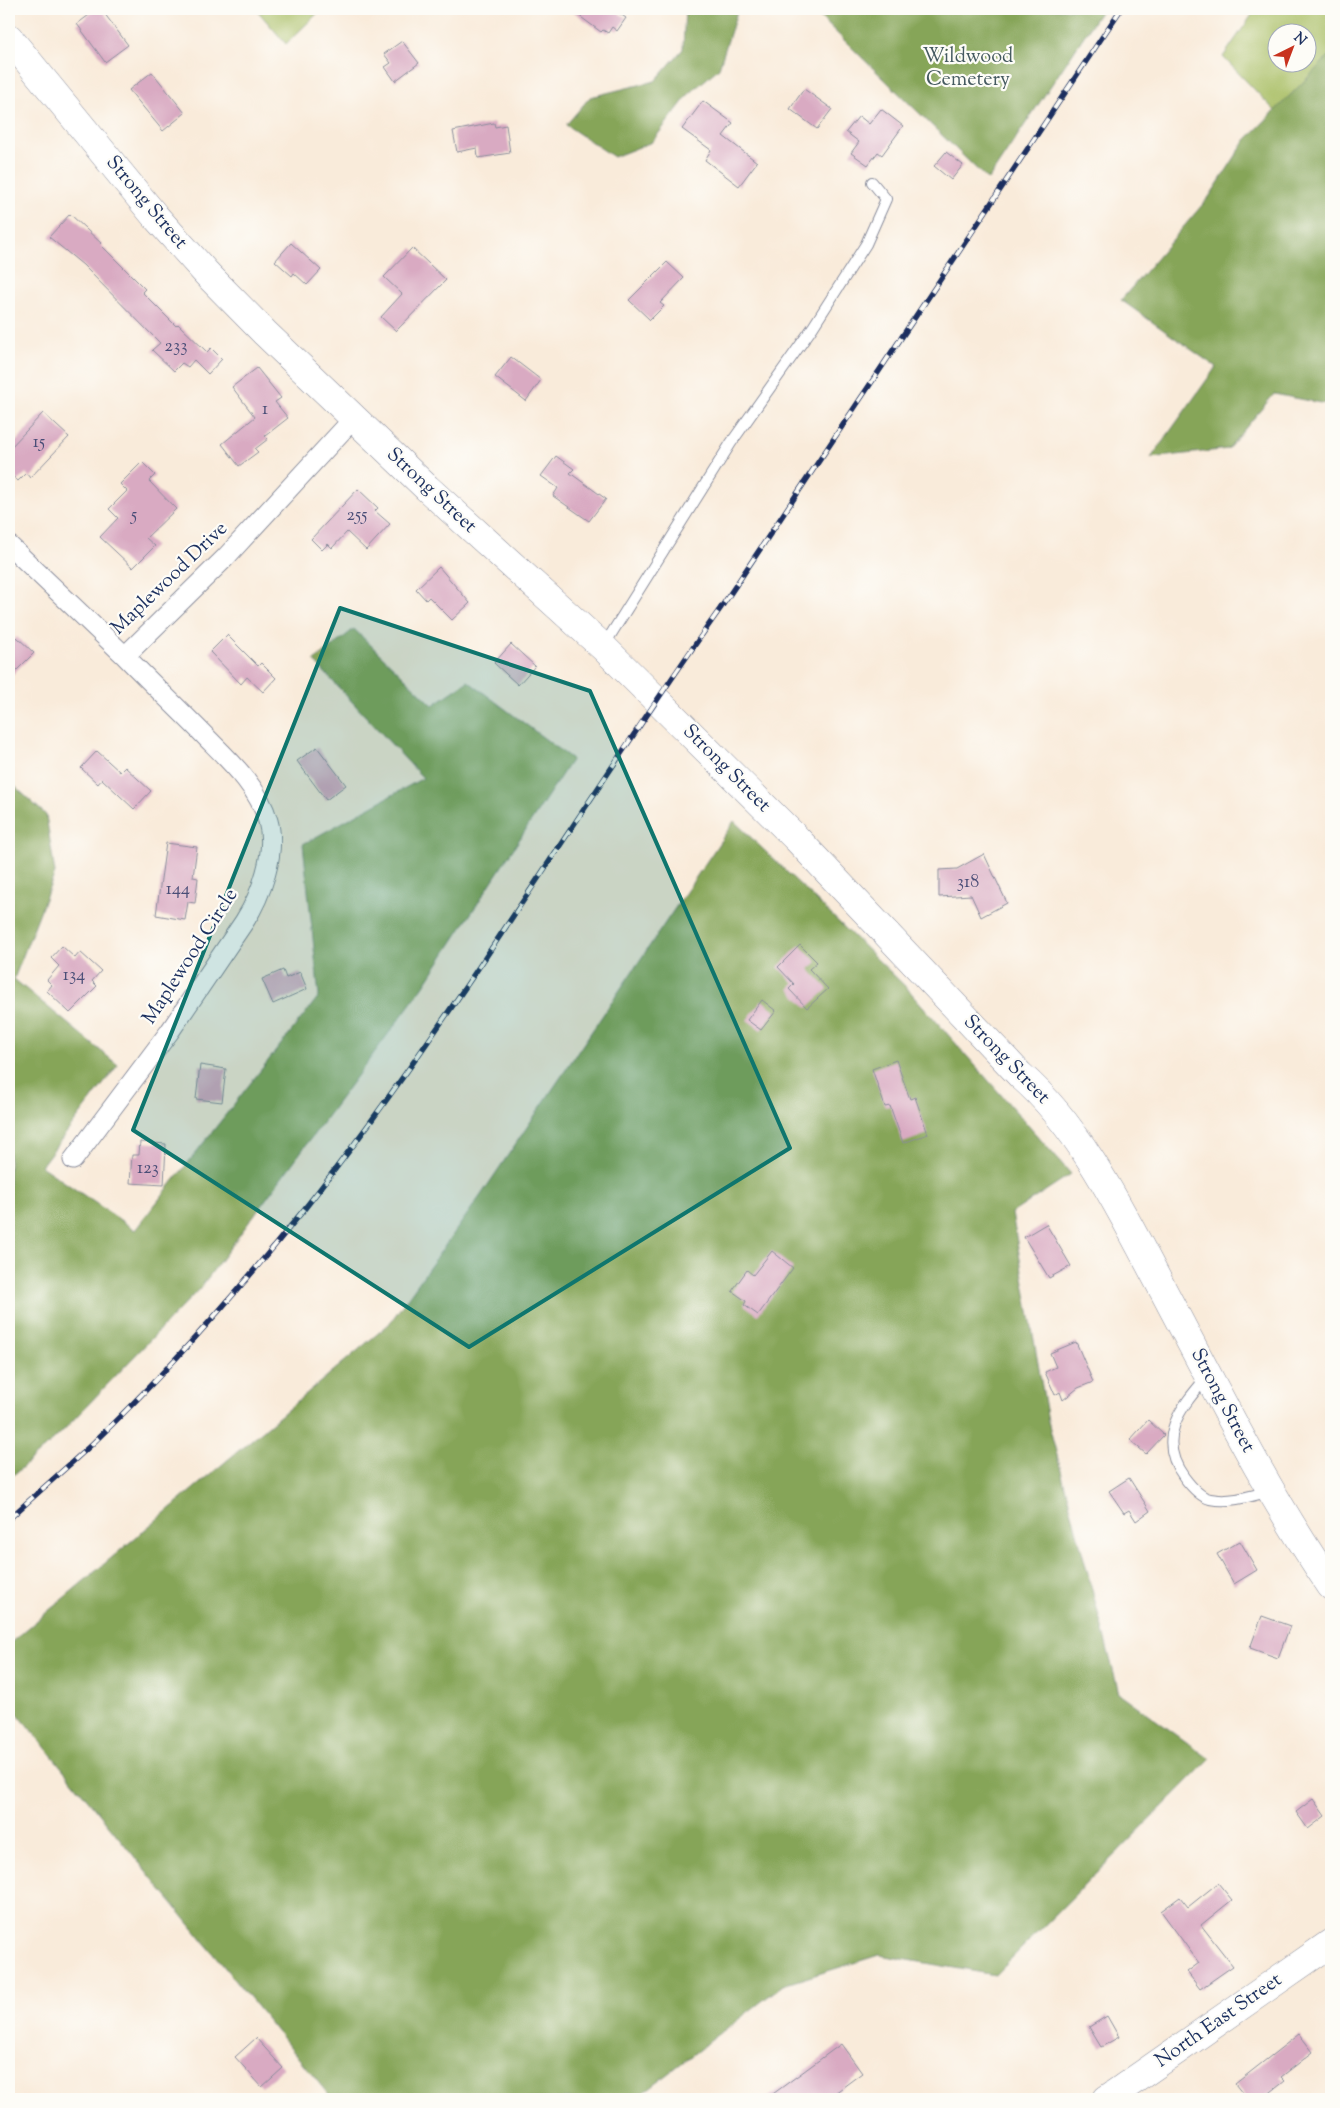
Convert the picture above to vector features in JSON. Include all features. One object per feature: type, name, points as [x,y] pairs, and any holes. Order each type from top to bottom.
[{"type":"main road","name":"Strong Street","points":[[9,38],[156,216],[207,274],[265,333],[354,418],[482,538],[603,647],[796,839],[1020,1075],[1042,1094],[1097,1171],[1271,1490],[1331,1586]]},
{"type":"main road","name":"North East Street","points":[[1107,2099],[1331,1943]]},
{"type":"street","name":"Maplewood Drive","points":[[9,545],[125,656],[225,558],[354,418]]},
{"type":"street","name":"Maplewood Circle","points":[[73,1160],[170,1031],[252,910],[263,882],[269,853],[269,822],[264,809],[249,784],[218,749],[125,656]]},
{"type":"lane","points":[[603,647],[731,443],[813,327],[866,244],[886,199],[872,182]]},
{"type":"lane","points":[[1208,1376],[1180,1410],[1173,1427],[1172,1454],[1179,1471],[1189,1484],[1208,1499],[1233,1500],[1271,1490]]},
{"type":"highlighted area","points":[[340,608],[590,691],[790,1148],[469,1347],[133,1130]]},
{"type":"green space","points":[[256,9],[322,9],[286,44]]},
{"type":"green space","points":[[685,9],[738,9],[719,68],[689,94],[652,142],[614,157],[566,125],[590,97],[655,81],[683,49]]},
{"type":"green space","name":"Wildwood Cemetery","points":[[812,9],[1102,9],[988,180]]},
{"type":"green space","points":[[1256,9],[1331,9],[1331,169],[1223,57]]},
{"type":"green space","points":[[1331,54],[1331,405],[1274,394],[1228,449],[1151,458],[1216,367],[1121,300],[1209,197],[1246,140],[1313,72],[1318,72],[1318,67]]},
{"type":"green space","points":[[354,629],[433,705],[468,681],[572,759],[423,987],[201,1287],[56,1438],[9,1479],[9,781],[46,815],[55,873],[14,979],[118,1065],[41,1166],[135,1230],[319,996],[303,844],[423,778],[314,661]]},
{"type":"green space","points":[[734,821],[906,987],[1071,1174],[1012,1213],[1048,1421],[1119,1693],[1210,1759],[995,1975],[879,1955],[783,1985],[635,2099],[332,2099],[9,1703],[9,1644],[389,1324],[481,1195]]},
{"type":"building","points":[[97,9],[101,9],[128,45],[105,62],[77,24]]},
{"type":"building","points":[[570,9],[613,9],[626,18],[617,31],[612,27],[608,33],[603,30],[601,32]]},
{"type":"building","points":[[402,41],[419,63],[395,81],[385,67],[391,63],[384,54]]},
{"type":"building","points":[[152,72],[185,113],[163,131],[129,90]]},
{"type":"building","points":[[804,89],[832,109],[817,129],[790,109]]},
{"type":"building","points":[[703,101],[733,123],[723,136],[757,162],[739,186],[705,160],[711,150],[682,129]]},
{"type":"building","points":[[881,109],[903,126],[882,155],[878,152],[868,165],[851,153],[859,142],[846,132],[859,116],[869,124]]},
{"type":"building","points":[[494,123],[495,127],[506,125],[510,153],[478,158],[477,148],[457,152],[453,131]]},
{"type":"building","points":[[946,152],[963,165],[951,180],[934,166]]},
{"type":"building","points":[[70,214],[145,289],[142,292],[176,326],[178,324],[207,352],[211,348],[222,359],[208,374],[194,360],[188,367],[182,363],[174,371],[152,350],[160,343],[83,265],[49,237]]},
{"type":"building","points":[[291,243],[321,270],[307,285],[294,273],[292,276],[275,261]]},
{"type":"building","points":[[412,248],[446,280],[396,331],[381,317],[402,294],[384,277]]},
{"type":"building","points":[[667,262],[684,278],[660,303],[664,306],[650,320],[629,300]]},
{"type":"building","points":[[511,357],[541,380],[526,401],[495,377]]},
{"type":"building","points":[[257,368],[281,398],[275,402],[288,418],[265,436],[268,439],[255,449],[258,452],[239,466],[222,444],[255,417],[232,387]]},
{"type":"building","points":[[43,413],[69,437],[30,478],[26,473],[18,481],[9,473],[9,449]]},
{"type":"building","points":[[556,456],[574,469],[570,473],[606,499],[589,521],[553,496],[558,488],[541,476]]},
{"type":"building","points":[[142,462],[155,475],[149,481],[176,509],[146,538],[155,546],[133,568],[100,537],[118,518],[109,509],[127,491],[120,484]]},
{"type":"building","points":[[358,489],[378,508],[375,511],[390,524],[366,550],[347,532],[332,548],[328,544],[322,550],[311,539]]},
{"type":"building","points":[[439,567],[470,603],[452,620],[429,597],[426,600],[416,589]]},
{"type":"building","points":[[227,635],[258,666],[261,663],[276,678],[263,692],[247,677],[241,684],[210,652]]},
{"type":"building","points":[[17,637],[34,653],[9,678],[9,645]]},
{"type":"building","points":[[511,644],[535,666],[518,685],[494,663]]},
{"type":"building","points":[[317,747],[346,785],[326,800],[297,761]]},
{"type":"building","points":[[97,751],[120,772],[125,767],[151,791],[134,809],[102,779],[98,784],[81,768]]},
{"type":"building","points":[[166,843],[197,847],[193,877],[198,878],[195,903],[188,902],[185,920],[156,915]]},
{"type":"building","points":[[984,854],[1007,903],[981,917],[971,895],[939,897],[939,870],[957,869]]},
{"type":"building","points":[[800,945],[817,962],[809,969],[828,989],[807,1008],[789,989],[794,984],[778,967]]},
{"type":"building","points":[[62,946],[75,958],[80,952],[101,971],[92,981],[97,986],[70,1013],[47,991],[52,985],[47,980],[59,966],[51,958]]},
{"type":"building","points":[[283,970],[286,978],[300,972],[307,989],[273,1004],[262,979]]},
{"type":"building","points":[[762,1000],[776,1011],[761,1030],[747,1020]]},
{"type":"building","points":[[896,1060],[910,1099],[915,1097],[928,1134],[903,1143],[890,1106],[885,1107],[872,1069]]},
{"type":"building","points":[[200,1065],[226,1069],[222,1102],[196,1099]]},
{"type":"building","points":[[140,1142],[166,1144],[164,1185],[130,1183],[132,1155],[139,1155]]},
{"type":"building","points":[[1046,1224],[1071,1266],[1049,1278],[1024,1237]]},
{"type":"building","points":[[772,1251],[793,1268],[758,1315],[744,1305],[746,1301],[732,1291],[747,1270],[753,1275]]},
{"type":"building","points":[[1076,1342],[1093,1382],[1078,1388],[1063,1400],[1060,1392],[1055,1395],[1045,1372],[1056,1367],[1050,1353]]},
{"type":"building","points":[[1148,1420],[1164,1435],[1146,1454],[1130,1440]]},
{"type":"building","points":[[1129,1478],[1150,1511],[1136,1521],[1129,1510],[1124,1513],[1109,1491]]},
{"type":"building","points":[[1240,1541],[1257,1570],[1234,1584],[1217,1554]]},
{"type":"building","points":[[1262,1616],[1290,1626],[1278,1658],[1250,1648]]},
{"type":"building","points":[[1313,1799],[1325,1816],[1308,1829],[1296,1812]]},
{"type":"building","points":[[1218,1883],[1232,1900],[1201,1925],[1233,1966],[1200,1989],[1187,1972],[1199,1963],[1161,1911],[1180,1897],[1188,1907]]},
{"type":"building","points":[[1107,2016],[1119,2037],[1101,2047],[1089,2027]]},
{"type":"building","points":[[1299,2034],[1313,2052],[1281,2077],[1285,2081],[1262,2099],[1247,2099],[1235,2084]]},
{"type":"building","points":[[256,2038],[283,2068],[262,2087],[235,2057]]},
{"type":"building","points":[[841,2044],[862,2073],[827,2099],[766,2099]]},
{"type":"railway","points":[[9,1519],[91,1445],[174,1361],[302,1212],[358,1139],[464,989],[1121,9]]}]
